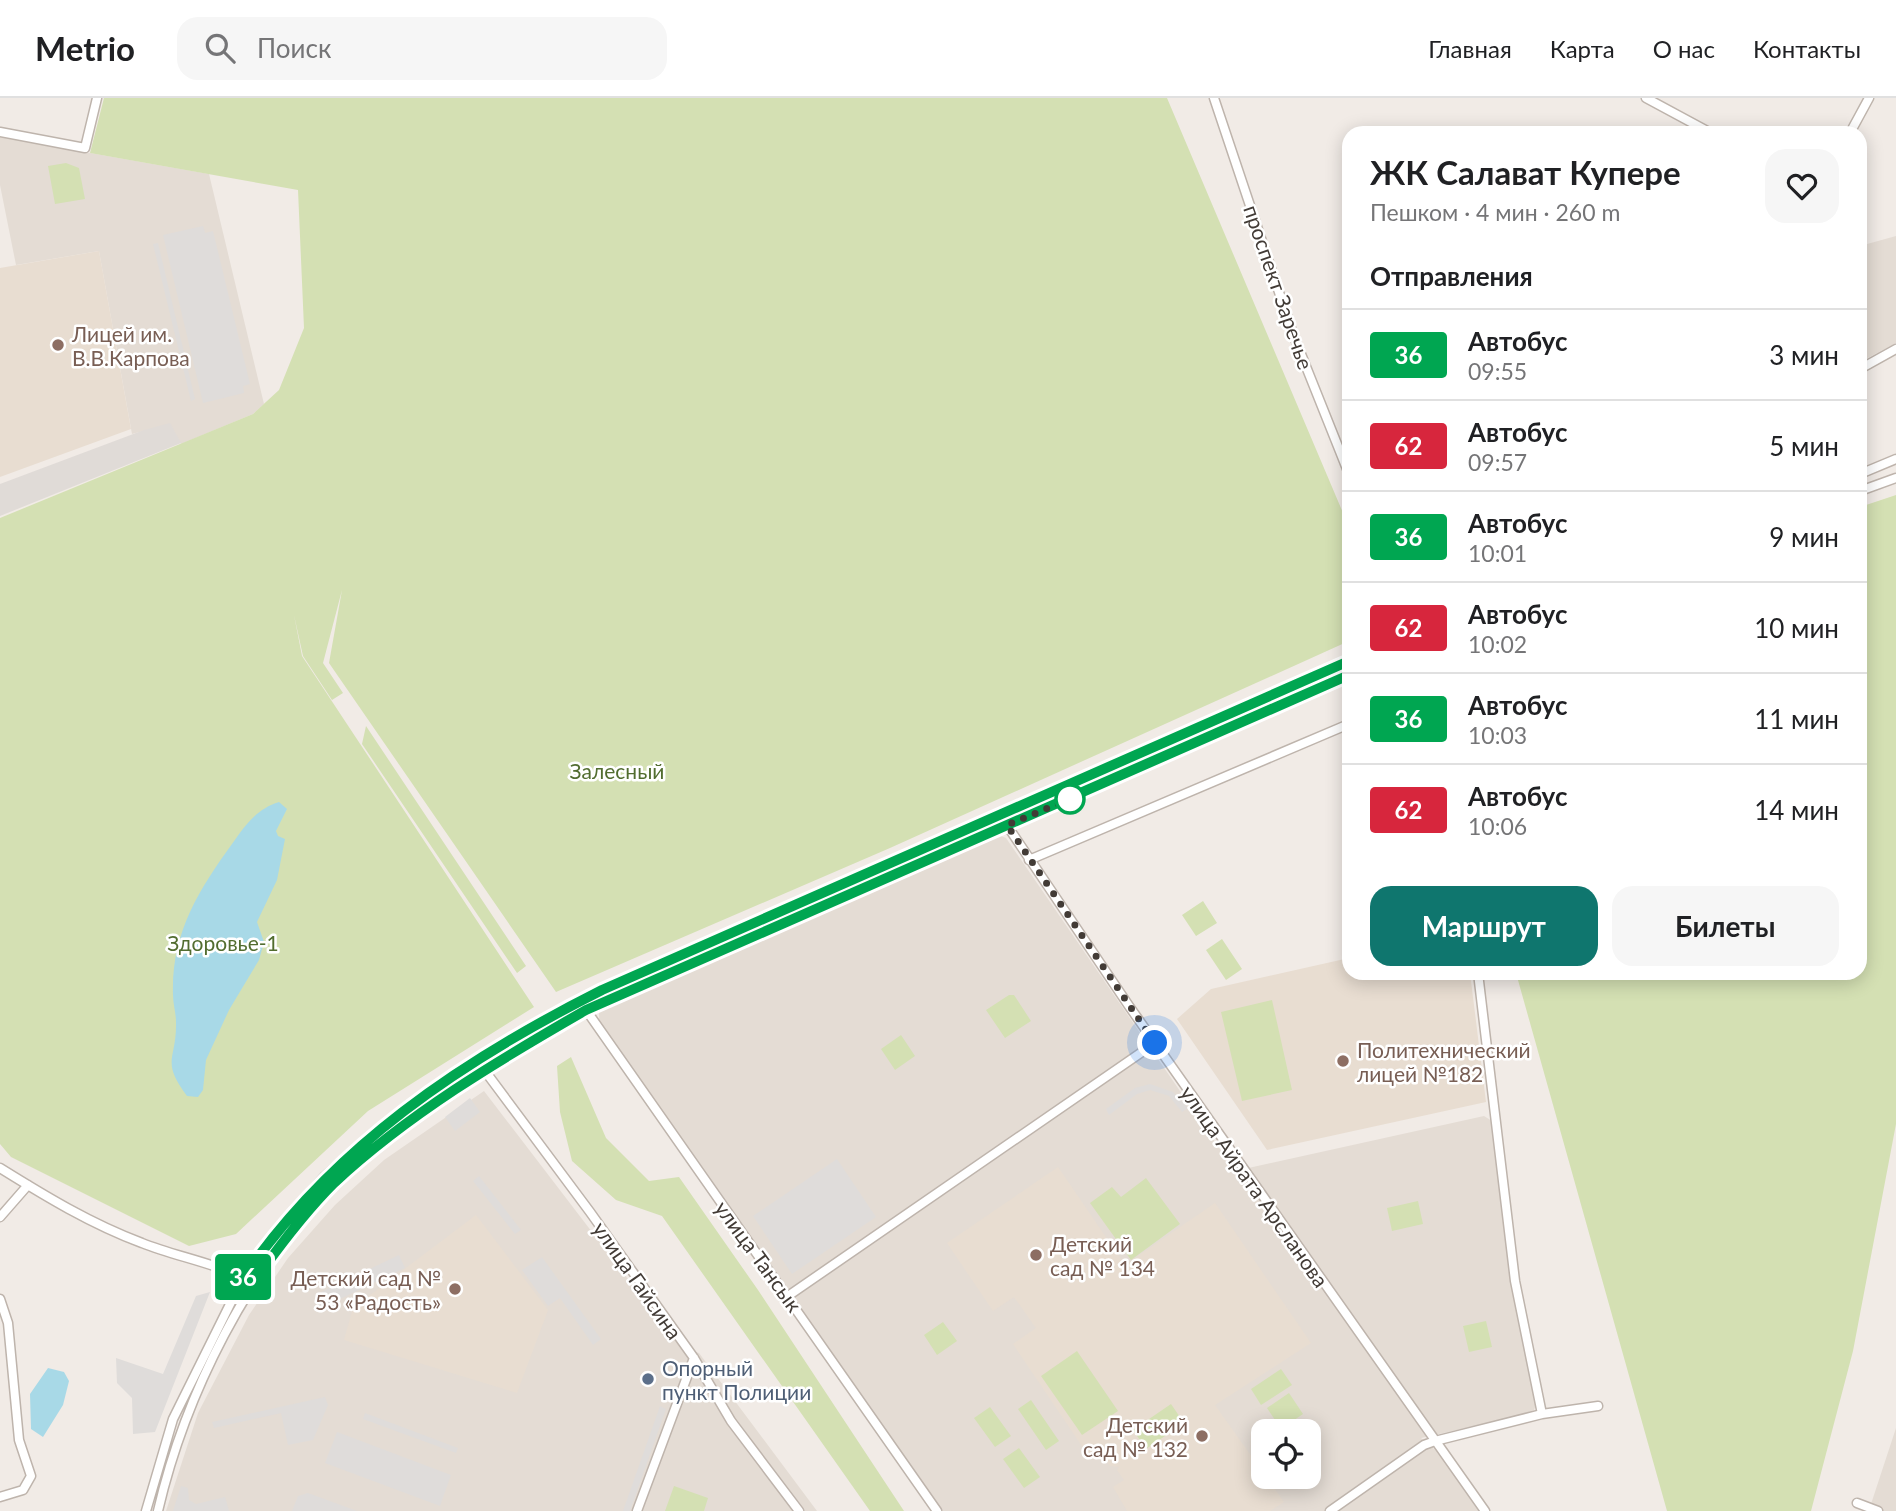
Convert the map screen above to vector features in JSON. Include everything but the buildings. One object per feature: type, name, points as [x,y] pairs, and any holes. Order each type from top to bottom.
[{"type":"street","points":[[0,132],[85,148],[97,98]]},
{"type":"street","name":"проспект Заречье","points":[[1213,98],[1293,334],[1342,456]]},
{"type":"street","points":[[1646,98],[1699,126]]},
{"type":"street","points":[[1854,126],[1869,98]]},
{"type":"street","points":[[1867,365],[1896,349]]},
{"type":"street","points":[[1867,471],[1896,459]]},
{"type":"street","points":[[1867,488],[1896,478]]},
{"type":"street","points":[[145,1511],[173,1419],[243,1278],[298,1206],[368,1138],[479,1059],[581,1001],[1342,665]]},
{"type":"street","points":[[158,1511],[168,1469],[188,1416],[253,1283],[272,1256],[336,1182],[386,1139],[485,1070],[586,1010],[1342,678]]},
{"type":"street","points":[[1029,860],[1342,727]]},
{"type":"street","name":"улица Айрата Арсланова","points":[[1001,816],[1155,1043],[1485,1511]]},
{"type":"street","points":[[1479,980],[1515,1281],[1542,1414]]},
{"type":"street","name":"улица Тансык","points":[[581,1001],[937,1511]]},
{"type":"street","points":[[788,1296],[1155,1043]]},
{"type":"street","name":"улица Гайсина","points":[[485,1070],[694,1358],[637,1511]]},
{"type":"street","points":[[0,1168],[78,1215],[173,1255],[205,1261],[253,1283]]},
{"type":"street","points":[[0,1217],[28,1185]]},
{"type":"street","points":[[0,1299],[8,1323],[19,1440],[30,1467],[28,1485],[23,1490],[0,1497]]},
{"type":"street","points":[[694,1358],[731,1421],[799,1511]]},
{"type":"street","points":[[1329,1511],[1435,1441],[1542,1414],[1598,1406]]},
{"type":"street","points":[[1857,1503],[1878,1511]]},
{"type":"shaded area","points":[[0,137],[209,174],[264,404],[253,414],[181,444],[170,424],[132,434],[99,251],[16,265],[0,185]]},
{"type":"shaded area","points":[[203,226],[205,233],[213,231],[250,384],[243,386],[244,393],[203,403],[163,235]]},
{"type":"shaded area","points":[[1896,236],[1896,343],[1867,358],[1867,244]]},
{"type":"shaded area","points":[[158,243],[195,399],[191,401],[153,244]]},
{"type":"shaded area","name":"Лицей им. В.В.Карпова","points":[[99,251],[131,429],[0,477],[0,268]]},
{"type":"shaded area","points":[[170,423],[181,443],[0,516],[0,484],[144,430]]},
{"type":"shaded area","points":[[989,831],[1006,838],[1235,1171],[1484,1116],[1492,1121],[1537,1402],[1534,1410],[1421,1438],[1439,1453],[1479,1511],[939,1511],[599,1020],[601,1008]]},
{"type":"shaded area","name":"Политехнический лицей №182","points":[[1342,960],[1342,980],[1471,980],[1486,1102],[1267,1150],[1177,1019],[1211,989]]},
{"type":"shaded area","points":[[1150,1084],[1173,1092],[1188,1108],[1182,1112],[1169,1096],[1150,1090],[1137,1094],[1109,1115],[1106,1109],[1135,1088]]},
{"type":"shaded area","points":[[484,1091],[680,1347],[699,1353],[817,1511],[166,1511],[198,1413],[249,1315],[288,1258],[335,1205],[384,1160]]},
{"type":"shaded area","points":[[470,1098],[480,1112],[455,1131],[445,1117]]},
{"type":"shaded area","points":[[837,1159],[876,1217],[792,1274],[753,1216]]},
{"type":"shaded area","points":[[1058,1167],[1125,1265],[1215,1203],[1311,1343],[1215,1405],[1251,1456],[1251,1489],[1275,1489],[1284,1502],[1270,1511],[1127,1511],[1113,1487],[1124,1480],[1117,1470],[1119,1467],[1110,1466],[1099,1453],[1090,1458],[1013,1344],[1036,1328],[1014,1297],[993,1311],[947,1243]]},
{"type":"shaded area","points":[[479,1176],[521,1230],[515,1234],[473,1181]]},
{"type":"shaded area","name":"Детский сад № 53 «Радость»","points":[[476,1215],[548,1310],[517,1393],[344,1340],[353,1308]]},
{"type":"shaded area","points":[[399,1255],[405,1268],[321,1308],[315,1295]]},
{"type":"shaded area","points":[[542,1257],[601,1339],[593,1345],[560,1298],[548,1306],[522,1270]]},
{"type":"shaded area","points":[[210,1292],[155,1432],[133,1434],[132,1398],[117,1383],[116,1358],[163,1374],[196,1296]]},
{"type":"shaded area","points":[[325,1397],[328,1405],[313,1440],[288,1445],[281,1413],[214,1428],[212,1422]]},
{"type":"shaded area","points":[[660,1406],[666,1409],[630,1511],[623,1511]]},
{"type":"shaded area","points":[[365,1413],[458,1448],[456,1453],[363,1419]]},
{"type":"shaded area","points":[[1896,1428],[1896,1511],[1869,1511],[1872,1501]]},
{"type":"shaded area","points":[[337,1432],[451,1475],[440,1506],[325,1463]]},
{"type":"shaded area","points":[[181,1486],[188,1488],[189,1500],[196,1504],[225,1497],[229,1511],[173,1511]]},
{"type":"shaded area","points":[[308,1493],[357,1511],[292,1511],[298,1496]]},
{"type":"green space","points":[[104,98],[1167,98],[1342,510],[1342,644],[890,848],[556,992],[329,663],[342,590],[323,663],[343,693],[332,700],[303,656],[294,615],[302,656],[534,1007],[368,1111],[236,1234],[189,1246],[11,1157],[0,1144],[0,518],[253,414],[279,390],[304,328],[298,190],[90,153]]},
{"type":"green space","points":[[66,163],[79,168],[85,199],[55,204],[48,166]]},
{"type":"green space","points":[[1896,495],[1896,1124],[1853,1351],[1811,1511],[1667,1511],[1518,980],[1867,980],[1867,505]]},
{"type":"green space","points":[[366,726],[526,966],[517,973],[362,744]]},
{"type":"green space","points":[[1203,901],[1217,923],[1196,936],[1182,915]]},
{"type":"green space","points":[[1222,939],[1242,969],[1226,980],[1206,950]]},
{"type":"green space","points":[[1009,995],[1014,995],[1031,1021],[1005,1038],[986,1010]]},
{"type":"green space","points":[[1272,1000],[1292,1090],[1242,1101],[1221,1012]]},
{"type":"green space","points":[[901,1035],[915,1056],[895,1070],[881,1049]]},
{"type":"green space","points":[[571,1057],[606,1138],[649,1181],[679,1177],[758,1290],[904,1511],[870,1511],[662,1216],[616,1200],[572,1161],[560,1112],[557,1066]]},
{"type":"green space","points":[[1146,1178],[1180,1224],[1131,1260],[1090,1203],[1112,1187],[1121,1197]]},
{"type":"green space","points":[[1418,1201],[1423,1224],[1392,1231],[1387,1208]]},
{"type":"green space","points":[[1486,1321],[1492,1347],[1469,1352],[1463,1326]]},
{"type":"green space","points":[[943,1322],[957,1341],[937,1355],[924,1335]]},
{"type":"green space","points":[[1077,1351],[1118,1411],[1082,1435],[1041,1376]]},
{"type":"green space","points":[[1281,1369],[1292,1385],[1261,1405],[1251,1389]]},
{"type":"green space","points":[[1289,1393],[1303,1414],[1296,1419],[1274,1419],[1267,1408]]},
{"type":"green space","points":[[1031,1400],[1059,1441],[1046,1450],[1018,1409]]},
{"type":"green space","points":[[1171,1404],[1184,1423],[1146,1449],[1133,1430]]},
{"type":"green space","points":[[990,1407],[1011,1436],[995,1447],[974,1418]]},
{"type":"green space","points":[[1019,1448],[1040,1477],[1024,1488],[1003,1459]]},
{"type":"green space","points":[[674,1486],[708,1498],[704,1511],[665,1511]]},
{"type":"water","points":[[279,802],[287,809],[276,831],[278,836],[285,839],[277,880],[257,922],[264,942],[259,960],[229,1010],[206,1060],[203,1090],[198,1097],[187,1096],[172,1067],[176,1035],[174,973],[182,933],[208,879],[242,831],[257,814]]},
{"type":"water","points":[[48,1368],[64,1372],[69,1381],[63,1405],[43,1437],[31,1429],[30,1394]]},
{"type":"bus line","name":"36","points":[[1342,664],[1023,807],[602,990],[543,1022],[479,1059],[368,1138],[325,1176],[298,1206],[263,1248],[243,1278],[253,1283],[323,1195],[386,1139],[485,1070],[586,1010],[1342,678]]},
{"type":"place","name":"Лицей им. В.В.Карпова","points":[[58,345]]},
{"type":"place","name":"Политехнический лицей №182","points":[[1343,1061]]},
{"type":"place","name":"Детский сад № 134","points":[[1036,1255]]},
{"type":"place","name":"Детский сад № 53 «Радость»","points":[[455,1289]]},
{"type":"place","name":"Опорный пункт Полиции","points":[[648,1379]]},
{"type":"place","name":"Детский сад № 132","points":[[1202,1436]]},
{"type":"route","points":[[1070,799],[1007,825],[1155,1043]]},
{"type":"park label","name":"Залесный","points":[[617,770]]},
{"type":"park label","name":"Здоровье-1","points":[[223,942]]}]
